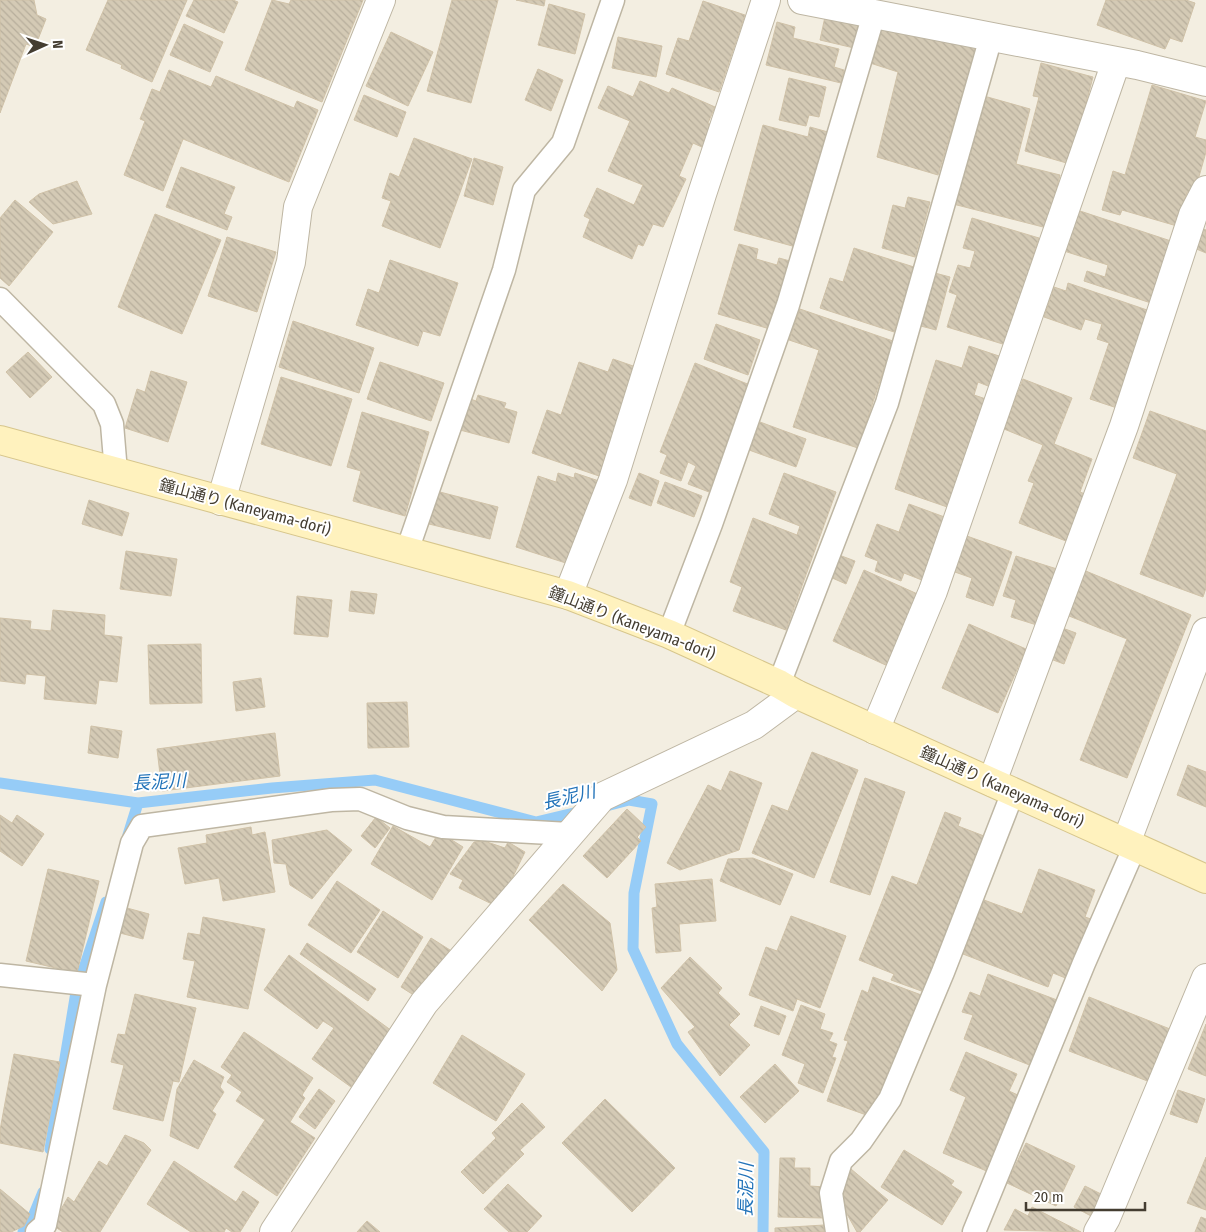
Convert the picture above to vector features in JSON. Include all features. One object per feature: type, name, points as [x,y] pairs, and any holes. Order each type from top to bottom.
[{"type":"main road","name":"鐘山通り (Kaneyama-dori)","points":[[0,440],[568,595],[669,634],[875,730],[1206,879]]},
{"type":"street","points":[[221,501],[291,262],[298,207],[381,0]]},
{"type":"street","points":[[568,595],[613,480],[702,194],[766,0]]},
{"type":"street","points":[[802,0],[1116,62],[1206,82]]},
{"type":"street","points":[[875,730],[934,591],[1116,62]]},
{"type":"street","points":[[1003,787],[1193,215],[1206,190]]},
{"type":"street","points":[[1130,845],[1206,632]]},
{"type":"street","points":[[274,1232],[424,1003],[602,797],[754,725],[787,689]]},
{"type":"street","points":[[1098,1232],[1106,1218],[1206,978]]},
{"type":"lane","points":[[406,551],[504,270],[524,190],[563,143],[613,0]]},
{"type":"lane","points":[[669,634],[788,305],[874,14]]},
{"type":"lane","points":[[787,689],[888,403],[991,37]]},
{"type":"lane","points":[[0,299],[104,404],[112,424],[116,472]]},
{"type":"lane","points":[[837,1232],[832,1193],[841,1162],[861,1141],[890,1099],[943,972],[1003,787]]},
{"type":"lane","points":[[37,1232],[45,1225],[94,986],[132,842],[142,826],[332,800],[360,799],[407,818],[443,827],[569,834]]},
{"type":"lane","points":[[974,1232],[1130,845]]},
{"type":"lane","points":[[0,975],[94,986]]},
{"type":"building","points":[[0,0],[34,0],[37,15],[46,19],[35,47],[26,44],[0,113]]},
{"type":"building","points":[[108,0],[187,0],[152,82],[121,68],[122,65],[86,50]]},
{"type":"building","points":[[194,0],[233,0],[238,2],[224,33],[186,16]]},
{"type":"building","points":[[272,0],[289,4],[291,0],[363,0],[322,102],[245,70]]},
{"type":"building","points":[[452,0],[498,0],[471,103],[427,91]]},
{"type":"building","points":[[516,0],[545,0],[544,6]]},
{"type":"building","points":[[1106,0],[1186,0],[1195,3],[1182,42],[1170,38],[1165,49],[1097,25]]},
{"type":"building","points":[[703,1],[745,15],[719,92],[666,74],[678,38],[689,41]]},
{"type":"building","points":[[549,4],[585,14],[575,54],[538,45]]},
{"type":"building","points":[[826,12],[860,20],[854,48],[820,40]]},
{"type":"building","points":[[880,19],[978,42],[938,175],[877,157],[898,72],[867,62]]},
{"type":"building","points":[[777,22],[795,27],[793,38],[839,49],[834,67],[844,70],[841,83],[766,65]]},
{"type":"building","points":[[184,24],[223,42],[210,72],[170,55]]},
{"type":"building","points":[[391,32],[433,52],[408,106],[366,86]]},
{"type":"building","points":[[618,37],[662,46],[656,77],[612,68]]},
{"type":"building","points":[[1041,63],[1093,77],[1070,164],[1025,151],[1039,97],[1033,96]]},
{"type":"building","points":[[538,69],[563,80],[551,111],[525,100]]},
{"type":"building","points":[[169,70],[211,87],[216,76],[294,108],[297,101],[318,110],[289,182],[183,139],[163,191],[124,175],[145,121],[140,119],[152,89],[160,92]]},
{"type":"building","points":[[789,78],[826,87],[819,117],[809,115],[806,126],[779,120]]},
{"type":"building","points":[[640,81],[669,93],[672,88],[715,107],[708,123],[713,126],[704,148],[693,143],[679,176],[686,179],[663,227],[653,224],[643,246],[638,244],[632,259],[583,237],[590,219],[584,216],[597,188],[634,205],[643,185],[608,171],[630,121],[598,108],[608,86],[633,97]]},
{"type":"building","points":[[1152,85],[1206,101],[1195,137],[1206,140],[1206,152],[1194,194],[1187,192],[1177,226],[1122,210],[1120,215],[1102,210],[1113,171],[1125,175]]},
{"type":"building","points":[[364,95],[406,112],[397,137],[354,120]]},
{"type":"building","points":[[984,96],[1030,109],[1016,164],[1060,175],[1047,228],[953,204],[966,153],[970,155]]},
{"type":"building","points":[[763,125],[808,137],[810,127],[828,132],[796,247],[734,230]]},
{"type":"building","points":[[414,138],[472,159],[440,248],[382,226],[391,201],[382,198],[390,173],[399,177]]},
{"type":"building","points":[[474,158],[503,167],[493,205],[464,196]]},
{"type":"building","points":[[181,167],[235,187],[224,214],[232,217],[227,230],[166,207]]},
{"type":"building","points":[[77,181],[92,214],[53,224],[29,202],[39,194]]},
{"type":"building","points":[[908,197],[930,202],[915,257],[882,248],[893,205],[905,208]]},
{"type":"building","points":[[15,200],[53,232],[9,286],[0,278],[0,218]]},
{"type":"building","points":[[1077,210],[1174,242],[1154,304],[1084,281],[1087,271],[1105,277],[1108,265],[1064,251]]},
{"type":"building","points":[[155,214],[221,240],[182,334],[118,307]]},
{"type":"building","points":[[972,218],[1039,238],[1006,345],[947,327],[957,295],[949,292],[958,265],[970,268],[975,251],[963,248]]},
{"type":"building","points":[[1201,228],[1206,230],[1206,253],[1194,248]]},
{"type":"building","points":[[227,237],[276,252],[257,312],[208,296]]},
{"type":"building","points":[[739,244],[758,249],[756,259],[777,265],[779,258],[790,261],[770,329],[718,314]]},
{"type":"building","points":[[854,248],[914,267],[894,332],[820,308],[830,278],[843,282]]},
{"type":"building","points":[[390,260],[458,283],[440,336],[423,331],[418,346],[356,325],[368,289],[379,293]]},
{"type":"building","points":[[931,272],[950,277],[936,330],[917,325]]},
{"type":"building","points":[[1068,283],[1150,311],[1117,408],[1090,399],[1109,343],[1097,339],[1102,324],[1085,319],[1081,330],[1044,317],[1054,287],[1066,291]]},
{"type":"building","points":[[800,309],[893,341],[858,448],[793,427],[819,350],[789,340]]},
{"type":"building","points":[[293,321],[374,348],[359,393],[279,367]]},
{"type":"building","points":[[716,324],[760,340],[748,375],[704,359]]},
{"type":"building","points":[[969,346],[1002,357],[993,388],[978,382],[974,395],[989,400],[953,509],[895,489],[936,360],[962,368]]},
{"type":"building","points":[[28,352],[52,377],[30,398],[6,372]]},
{"type":"building","points":[[613,359],[636,367],[599,476],[532,453],[547,410],[561,415],[579,362],[608,372]]},
{"type":"building","points":[[380,362],[444,383],[431,421],[367,399]]},
{"type":"building","points":[[695,363],[750,385],[709,492],[688,484],[696,466],[688,462],[681,481],[660,473],[667,455],[660,452]]},
{"type":"building","points":[[151,371],[187,382],[168,442],[125,428],[137,389],[145,392]]},
{"type":"building","points":[[281,377],[352,399],[331,466],[261,444]]},
{"type":"building","points":[[1023,379],[1072,398],[1054,444],[1092,459],[1080,492],[1085,494],[1066,541],[1019,523],[1034,483],[1028,481],[1043,445],[1004,429]]},
{"type":"building","points":[[478,395],[506,403],[504,408],[517,412],[509,443],[460,430],[468,398],[476,401]]},
{"type":"building","points":[[1150,411],[1206,431],[1206,588],[1203,597],[1140,574],[1177,474],[1133,458]]},
{"type":"building","points":[[362,412],[429,432],[405,516],[353,501],[361,471],[347,467]]},
{"type":"building","points":[[760,422],[806,439],[796,467],[749,450]]},
{"type":"building","points":[[558,473],[574,478],[575,473],[599,481],[572,565],[516,547],[538,476],[556,482]]},
{"type":"building","points":[[639,473],[659,481],[651,506],[629,498]]},
{"type":"building","points":[[784,473],[836,492],[786,630],[733,611],[742,587],[730,582],[753,518],[797,535],[800,526],[769,514]]},
{"type":"building","points":[[665,482],[702,496],[694,517],[657,503]]},
{"type":"building","points":[[436,491],[498,507],[490,539],[429,524]]},
{"type":"building","points":[[89,500],[129,513],[122,536],[82,524]]},
{"type":"building","points":[[909,504],[950,519],[927,582],[904,573],[901,581],[875,571],[878,561],[865,556],[877,524],[899,532]]},
{"type":"building","points":[[964,535],[1012,552],[993,606],[966,597],[972,578],[952,571]]},
{"type":"building","points":[[126,551],[177,559],[171,596],[120,589]]},
{"type":"building","points":[[839,555],[855,561],[846,584],[830,577]]},
{"type":"building","points":[[1016,556],[1057,569],[1040,626],[1011,617],[1016,600],[1003,596]]},
{"type":"building","points":[[1081,569],[1191,615],[1127,778],[1080,760],[1127,639],[1064,614]]},
{"type":"building","points":[[864,570],[922,596],[890,667],[833,641]]},
{"type":"building","points":[[351,591],[377,594],[374,614],[349,611]]},
{"type":"building","points":[[297,596],[332,600],[328,637],[294,634]]},
{"type":"building","points":[[53,610],[105,615],[104,635],[122,637],[117,682],[99,680],[96,704],[44,699],[46,676],[26,674],[25,684],[0,681],[0,618],[31,621],[30,629],[51,631]]},
{"type":"building","points":[[969,624],[1026,649],[998,713],[942,688]]},
{"type":"building","points":[[1057,626],[1076,633],[1064,664],[1045,657]]},
{"type":"building","points":[[201,644],[202,703],[150,704],[148,645]]},
{"type":"building","points":[[261,678],[265,707],[236,711],[233,682]]},
{"type":"building","points":[[407,702],[409,747],[368,748],[367,703]]},
{"type":"building","points":[[91,726],[122,731],[118,758],[88,753]]},
{"type":"building","points":[[275,733],[280,776],[162,791],[157,749]]},
{"type":"building","points":[[812,752],[858,770],[814,878],[752,853],[772,805],[788,811]]},
{"type":"building","points":[[1188,765],[1206,772],[1206,807],[1177,795]]},
{"type":"building","points":[[730,771],[762,783],[739,850],[680,870],[667,863],[708,785],[721,791]]},
{"type":"building","points":[[865,778],[905,792],[870,895],[830,882]]},
{"type":"building","points":[[627,809],[646,827],[637,837],[641,841],[607,878],[583,856]]},
{"type":"building","points":[[945,812],[961,818],[958,826],[984,836],[927,993],[891,980],[894,974],[859,960],[892,876],[917,885]]},
{"type":"building","points":[[0,815],[12,823],[17,815],[44,834],[22,866],[0,851]]},
{"type":"building","points":[[376,817],[390,828],[375,848],[361,836]]},
{"type":"building","points":[[393,826],[430,847],[439,832],[463,847],[432,900],[371,864]]},
{"type":"building","points":[[251,827],[252,835],[265,832],[275,892],[223,901],[219,878],[185,884],[178,848],[207,843],[206,835]]},
{"type":"building","points":[[327,830],[352,850],[312,899],[290,885],[286,864],[274,863],[272,840]]},
{"type":"building","points":[[484,841],[505,848],[508,842],[525,852],[498,907],[459,888],[463,880],[450,874],[474,842]]},
{"type":"building","points":[[753,858],[793,874],[780,905],[720,881],[728,859]]},
{"type":"building","points":[[48,869],[99,881],[77,973],[26,961]]},
{"type":"building","points":[[1039,869],[1095,890],[1085,917],[1091,919],[1068,979],[1053,973],[1048,987],[963,954],[984,900],[1022,914]]},
{"type":"building","points":[[712,879],[716,921],[679,924],[681,951],[656,953],[652,908],[657,907],[655,884]]},
{"type":"building","points":[[337,881],[380,910],[351,953],[308,925]]},
{"type":"building","points":[[563,884],[610,923],[617,970],[602,991],[529,920]]},
{"type":"building","points":[[127,908],[149,914],[143,939],[120,933]]},
{"type":"building","points":[[383,911],[423,937],[398,978],[357,952]]},
{"type":"building","points":[[791,916],[846,936],[820,1008],[797,999],[793,1011],[749,995],[766,947],[777,951]]},
{"type":"building","points":[[203,917],[265,929],[248,1009],[187,997],[195,961],[183,959],[188,933],[200,935]]},
{"type":"building","points":[[431,938],[450,950],[420,999],[401,987]]},
{"type":"building","points":[[307,943],[376,989],[368,1001],[300,954]]},
{"type":"building","points":[[289,955],[392,1031],[351,1087],[312,1059],[334,1028],[323,1021],[317,1029],[264,990]]},
{"type":"building","points":[[690,957],[722,988],[718,993],[740,1014],[729,1025],[750,1045],[720,1076],[688,1032],[695,1027],[661,988]]},
{"type":"building","points":[[988,974],[1057,1000],[1032,1066],[964,1039],[973,1015],[962,1012],[970,992],[980,996]]},
{"type":"building","points":[[873,977],[924,996],[898,1065],[892,1063],[872,1117],[827,1101],[848,1041],[844,1040],[862,990],[868,993]]},
{"type":"building","points":[[135,994],[196,1008],[179,1082],[173,1081],[163,1121],[113,1109],[124,1065],[111,1062],[118,1034],[125,1035]]},
{"type":"building","points":[[1089,997],[1170,1029],[1150,1082],[1069,1051]]},
{"type":"building","points":[[801,1005],[825,1014],[820,1029],[833,1033],[829,1041],[837,1044],[832,1057],[836,1058],[823,1093],[798,1083],[805,1064],[782,1055]]},
{"type":"building","points":[[761,1006],[786,1016],[779,1035],[754,1026]]},
{"type":"building","points":[[1206,1024],[1206,1076],[1188,1069]]},
{"type":"building","points":[[244,1032],[313,1078],[302,1095],[305,1098],[290,1122],[315,1138],[277,1196],[234,1167],[265,1120],[236,1101],[242,1092],[227,1082],[232,1075],[221,1067]]},
{"type":"building","points":[[462,1035],[525,1074],[496,1121],[433,1083]]},
{"type":"building","points":[[966,1052],[1017,1074],[1009,1091],[1020,1096],[989,1172],[943,1153],[966,1097],[950,1090]]},
{"type":"building","points":[[14,1054],[60,1062],[43,1152],[0,1143],[0,1130]]},
{"type":"building","points":[[194,1060],[224,1077],[220,1087],[224,1092],[212,1111],[216,1114],[198,1149],[170,1136],[177,1089]]},
{"type":"building","points":[[775,1064],[799,1091],[765,1123],[740,1097]]},
{"type":"building","points":[[319,1089],[335,1101],[315,1129],[299,1117]]},
{"type":"building","points":[[1178,1090],[1205,1099],[1197,1123],[1170,1114]]},
{"type":"building","points":[[605,1099],[675,1168],[632,1212],[562,1143]]},
{"type":"building","points":[[522,1103],[545,1127],[520,1150],[524,1154],[483,1194],[461,1172],[496,1138],[492,1133]]},
{"type":"building","points":[[125,1135],[144,1143],[151,1150],[100,1232],[63,1232],[52,1225],[68,1197],[74,1202],[99,1161],[107,1166]]},
{"type":"building","points":[[1026,1143],[1075,1166],[1056,1206],[1007,1183]]},
{"type":"building","points":[[904,1150],[954,1181],[951,1185],[962,1192],[942,1225],[881,1187]]},
{"type":"building","points":[[1206,1157],[1206,1210],[1187,1203]]},
{"type":"building","points":[[780,1158],[795,1158],[794,1168],[810,1168],[810,1186],[825,1187],[824,1218],[778,1217]]},
{"type":"building","points":[[174,1161],[236,1202],[243,1191],[259,1202],[240,1232],[232,1232],[226,1228],[224,1232],[191,1232],[147,1204]]},
{"type":"building","points":[[851,1169],[888,1200],[860,1232],[857,1232],[843,1207],[841,1195],[845,1190],[840,1187]]},
{"type":"building","points":[[508,1184],[542,1216],[527,1232],[509,1232],[484,1209]]},
{"type":"building","points":[[1085,1186],[1103,1195],[1093,1217],[1074,1207]]},
{"type":"building","points":[[0,1189],[30,1214],[24,1226],[11,1232],[0,1232]]},
{"type":"building","points":[[1032,1207],[1081,1232],[1004,1230],[1015,1209],[1028,1216]]},
{"type":"building","points":[[1201,1217],[1206,1219],[1206,1232],[1195,1232]]},
{"type":"building","points":[[367,1221],[380,1232],[357,1232]]},
{"type":"building","points":[[824,1225],[824,1232],[775,1232],[775,1228]]},
{"type":"waterway","name":"長泥川","points":[[0,783],[138,803],[272,788],[375,780],[536,822],[582,811]]},
{"type":"waterway","name":"長泥川","points":[[610,805],[629,800],[652,804],[634,893],[633,949],[677,1044],[764,1152],[763,1232]]},
{"type":"waterway","points":[[128,835],[138,803]]},
{"type":"waterway","points":[[50,1149],[76,992],[106,902]]},
{"type":"waterway","points":[[23,1232],[27,1231],[43,1192]]}]
